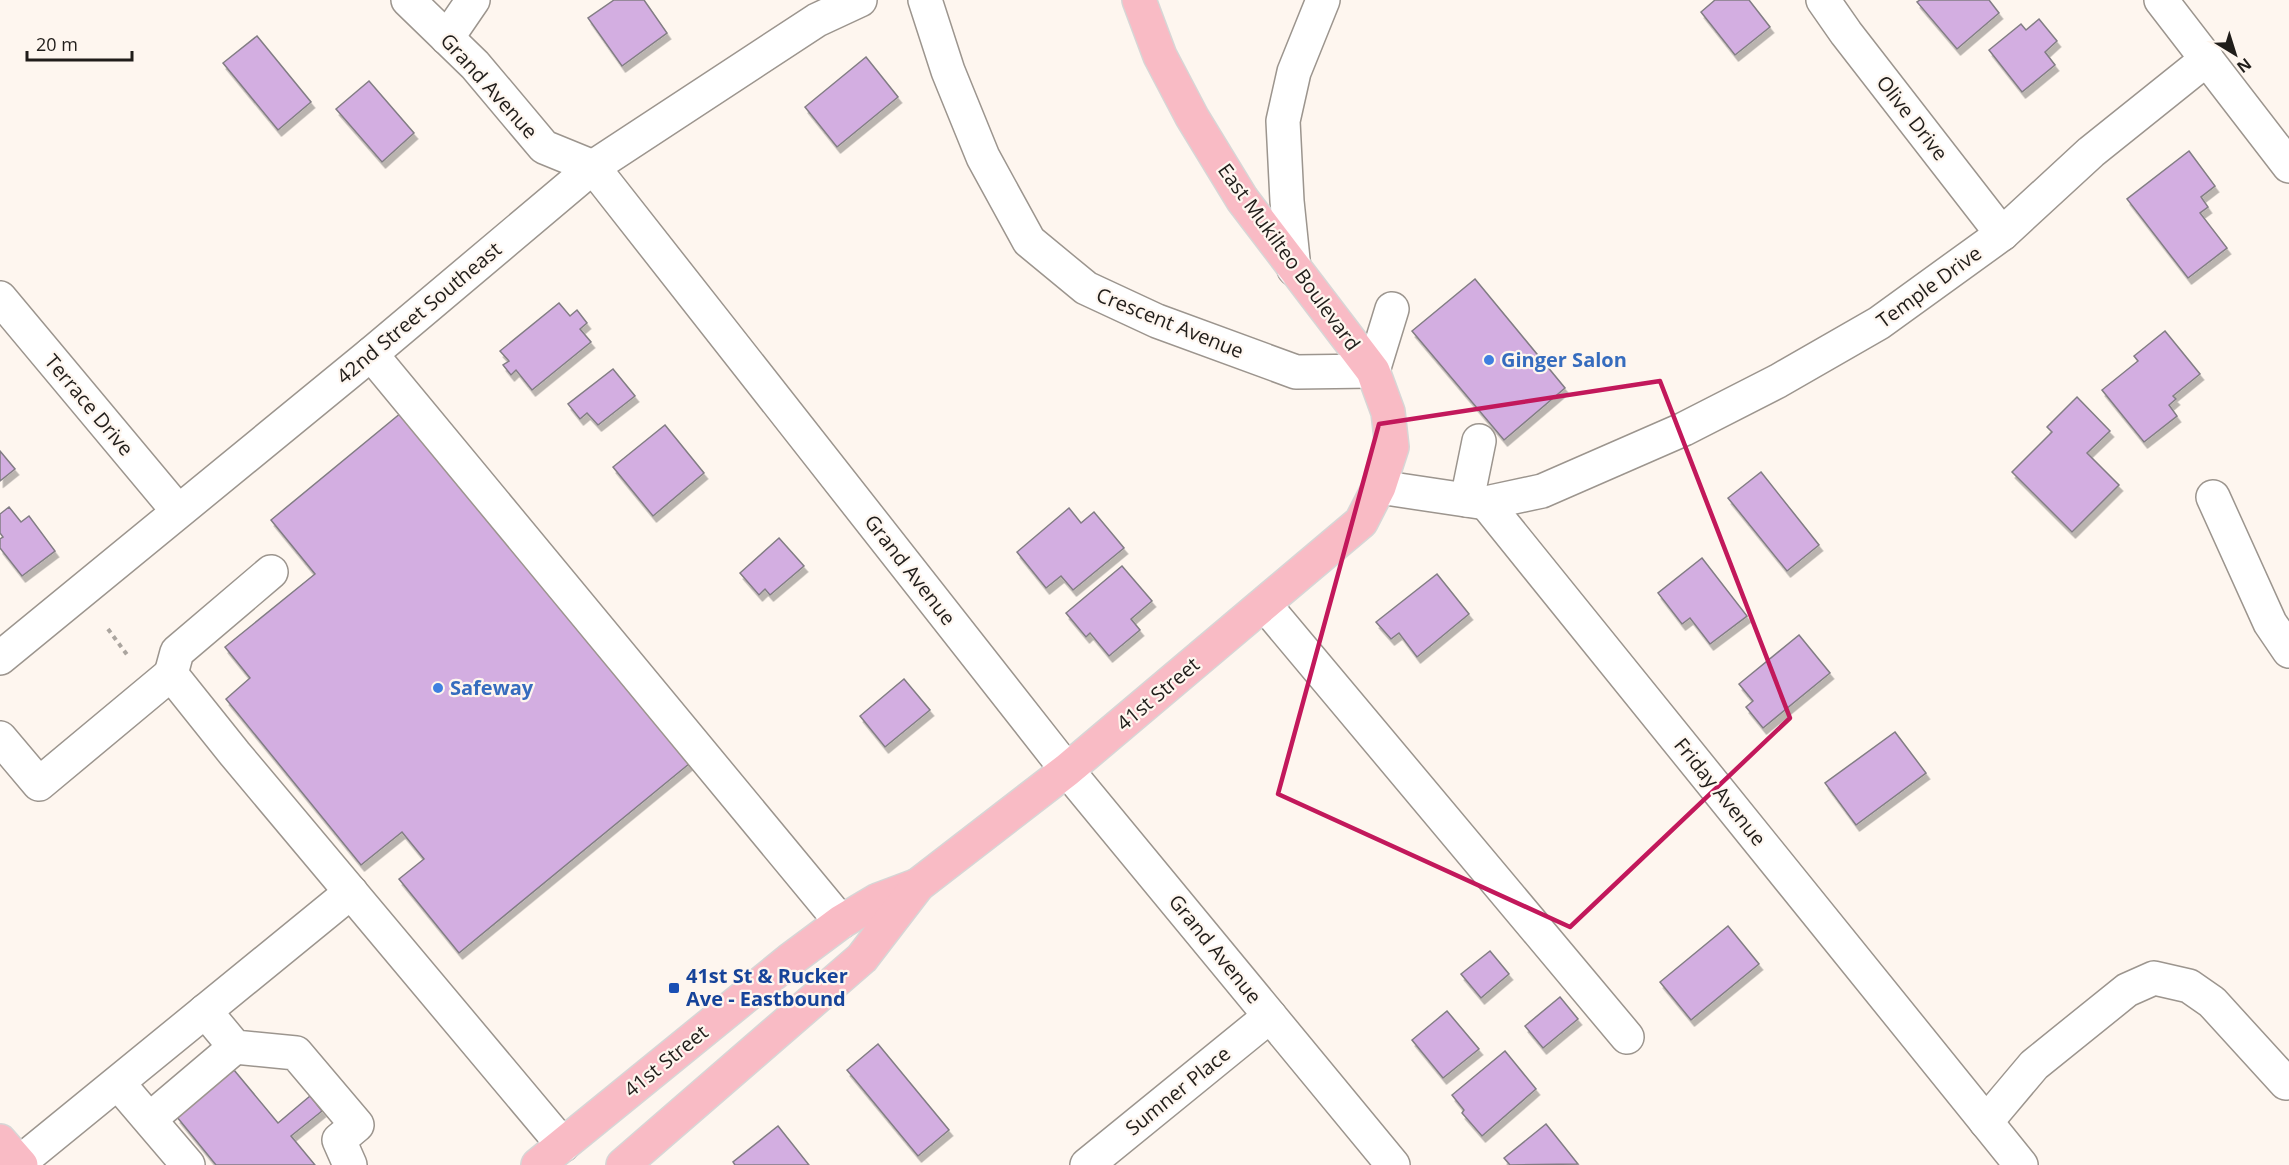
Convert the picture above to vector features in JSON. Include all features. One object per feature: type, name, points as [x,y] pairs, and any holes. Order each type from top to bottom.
[{"type":"main road","name":"East Mukilteo Boulevard","points":[[1139,0],[1160,56],[1192,117],[1242,198],[1373,371],[1388,412],[1392,447],[1379,487]]},
{"type":"main road","name":"41st Street","points":[[623,1165],[862,958],[918,885],[1067,770],[1361,522],[1379,487]]},
{"type":"main road","name":"41st Street","points":[[538,1165],[790,960],[841,922],[878,900],[918,885]]},
{"type":"main road","points":[[655,1071],[687,1109]]},
{"type":"street","name":"Grand Avenue","points":[[408,0],[476,65],[544,147],[593,167],[1067,770],[1393,1165]]},
{"type":"street","points":[[447,38],[473,0]]},
{"type":"street","name":"42nd Street Southeast","points":[[0,658],[371,354],[593,167],[817,20],[860,0]]},
{"type":"street","name":"Crescent Avenue","points":[[925,0],[948,70],[983,157],[1029,242],[1086,288],[1157,321],[1296,372],[1373,371]]},
{"type":"street","points":[[1294,269],[1287,201],[1283,121],[1294,72],[1323,0]]},
{"type":"street","name":"Olive Drive","points":[[1823,0],[2002,234]]},
{"type":"street","points":[[2161,0],[2289,166]]},
{"type":"street","name":"Temple Drive","points":[[1477,501],[1542,491],[1684,429],[1778,381],[1880,323],[2002,234],[2091,152],[2207,59]]},
{"type":"street","name":"Terrace Drive","points":[[0,298],[178,511]]},
{"type":"street","points":[[1373,371],[1392,309]]},
{"type":"street","points":[[371,354],[841,922]]},
{"type":"street","points":[[1379,487],[1477,501],[1479,441]]},
{"type":"street","points":[[2213,497],[2270,623],[2289,651]]},
{"type":"street","name":"Friday Avenue","points":[[1477,501],[2021,1165]]},
{"type":"street","points":[[0,738],[39,784],[171,674],[177,652],[272,572]]},
{"type":"street","points":[[1265,605],[1627,1036]]},
{"type":"street","points":[[171,674],[235,754],[563,1145]]},
{"type":"street","points":[[13,1156],[118,1083],[351,892]]},
{"type":"street","points":[[1986,1122],[2034,1065],[2127,990],[2154,978],[2189,986],[2212,1002],[2286,1083]]},
{"type":"street","points":[[206,1011],[235,1047],[296,1053],[357,1125],[339,1140],[350,1165]]},
{"type":"street","name":"Sumner Place","points":[[1087,1165],[1270,1016]]},
{"type":"street","points":[[150,1119],[235,1047]]},
{"type":"street","points":[[118,1083],[188,1165]]},
{"type":"path","points":[[108,629],[128,656]]},
{"type":"highlighted area","points":[[1660,381],[1790,718],[1570,927],[1278,794],[1379,424]]},
{"type":"building","points":[[614,0],[644,0],[667,33],[622,66],[588,18]]},
{"type":"building","points":[[1715,0],[1749,0],[1770,27],[1735,55],[1701,12]]},
{"type":"building","points":[[1920,0],[1989,0],[1999,13],[1957,49],[1917,2]]},
{"type":"building","points":[[2039,19],[2057,41],[2045,52],[2055,65],[2022,92],[1989,50],[2021,24],[2026,30]]},
{"type":"building","points":[[257,36],[311,102],[278,130],[223,63]]},
{"type":"building","points":[[866,57],[898,97],[837,147],[805,107]]},
{"type":"building","points":[[369,81],[414,133],[382,162],[336,109]]},
{"type":"building","points":[[2189,151],[2215,186],[2201,197],[2208,207],[2200,213],[2227,248],[2188,278],[2127,199]]},
{"type":"building","name":"Ginger Salon","points":[[1475,279],[1565,388],[1504,440],[1412,331]]},
{"type":"building","points":[[559,303],[570,316],[577,310],[587,323],[580,329],[591,342],[532,390],[516,370],[511,375],[503,365],[509,361],[500,351]]},
{"type":"building","points":[[2165,331],[2200,374],[2173,396],[2176,399],[2169,405],[2177,416],[2144,442],[2102,390],[2138,361],[2134,356]]},
{"type":"building","points":[[613,369],[635,396],[598,425],[587,413],[580,419],[568,404]]},
{"type":"building","points":[[2077,397],[2110,431],[2087,453],[2119,485],[2072,532],[2012,472],[2052,432],[2047,427]]},
{"type":"building","name":"Safeway","points":[[407,408],[695,759],[459,953],[399,879],[424,859],[402,832],[361,865],[226,699],[250,678],[225,647],[315,574],[271,520]]},
{"type":"building","points":[[665,425],[704,473],[653,516],[613,467]]},
{"type":"building","points":[[0,451],[15,469],[0,481]]},
{"type":"building","points":[[1761,472],[1819,545],[1787,571],[1728,498]]},
{"type":"building","points":[[9,507],[21,522],[29,516],[55,551],[22,576],[0,548],[0,539],[3,537],[0,533],[0,514]]},
{"type":"building","points":[[1069,508],[1081,523],[1094,512],[1124,548],[1073,590],[1061,576],[1046,588],[1017,552]]},
{"type":"building","points":[[779,538],[804,566],[770,595],[765,589],[759,595],[740,573]]},
{"type":"building","points":[[1702,558],[1747,616],[1710,644],[1690,618],[1682,624],[1658,593]]},
{"type":"building","points":[[1122,566],[1152,601],[1131,619],[1140,630],[1109,656],[1090,633],[1086,637],[1066,613]]},
{"type":"building","points":[[1437,574],[1469,614],[1417,657],[1399,633],[1391,639],[1376,622]]},
{"type":"building","points":[[1799,635],[1830,673],[1763,728],[1746,707],[1753,701],[1739,684]]},
{"type":"building","points":[[904,679],[930,710],[885,747],[860,716]]},
{"type":"building","points":[[1895,732],[1926,773],[1856,825],[1825,783]]},
{"type":"building","points":[[1728,926],[1759,964],[1691,1020],[1660,982]]},
{"type":"building","points":[[1490,951],[1509,974],[1481,998],[1461,974]]},
{"type":"building","points":[[1560,997],[1578,1019],[1543,1048],[1525,1026]]},
{"type":"building","points":[[1447,1011],[1479,1049],[1443,1078],[1412,1040]]},
{"type":"building","points":[[878,1044],[949,1130],[918,1156],[847,1070]]},
{"type":"building","points":[[1505,1051],[1536,1089],[1482,1136],[1462,1113],[1464,1110],[1452,1095]]},
{"type":"building","points":[[234,1070],[278,1123],[310,1096],[322,1111],[291,1136],[315,1165],[216,1165],[177,1117]]},
{"type":"building","points":[[1546,1124],[1578,1164],[1510,1165],[1504,1158]]},
{"type":"building","points":[[778,1126],[809,1165],[735,1165],[733,1162]]},
{"type":"place","name":"Ginger Salon","points":[[1489,360]]},
{"type":"place","name":"Safeway","points":[[438,688]]},
{"type":"place","name":"41st St & Rucker Ave - Eastbound","points":[[674,988]]}]
